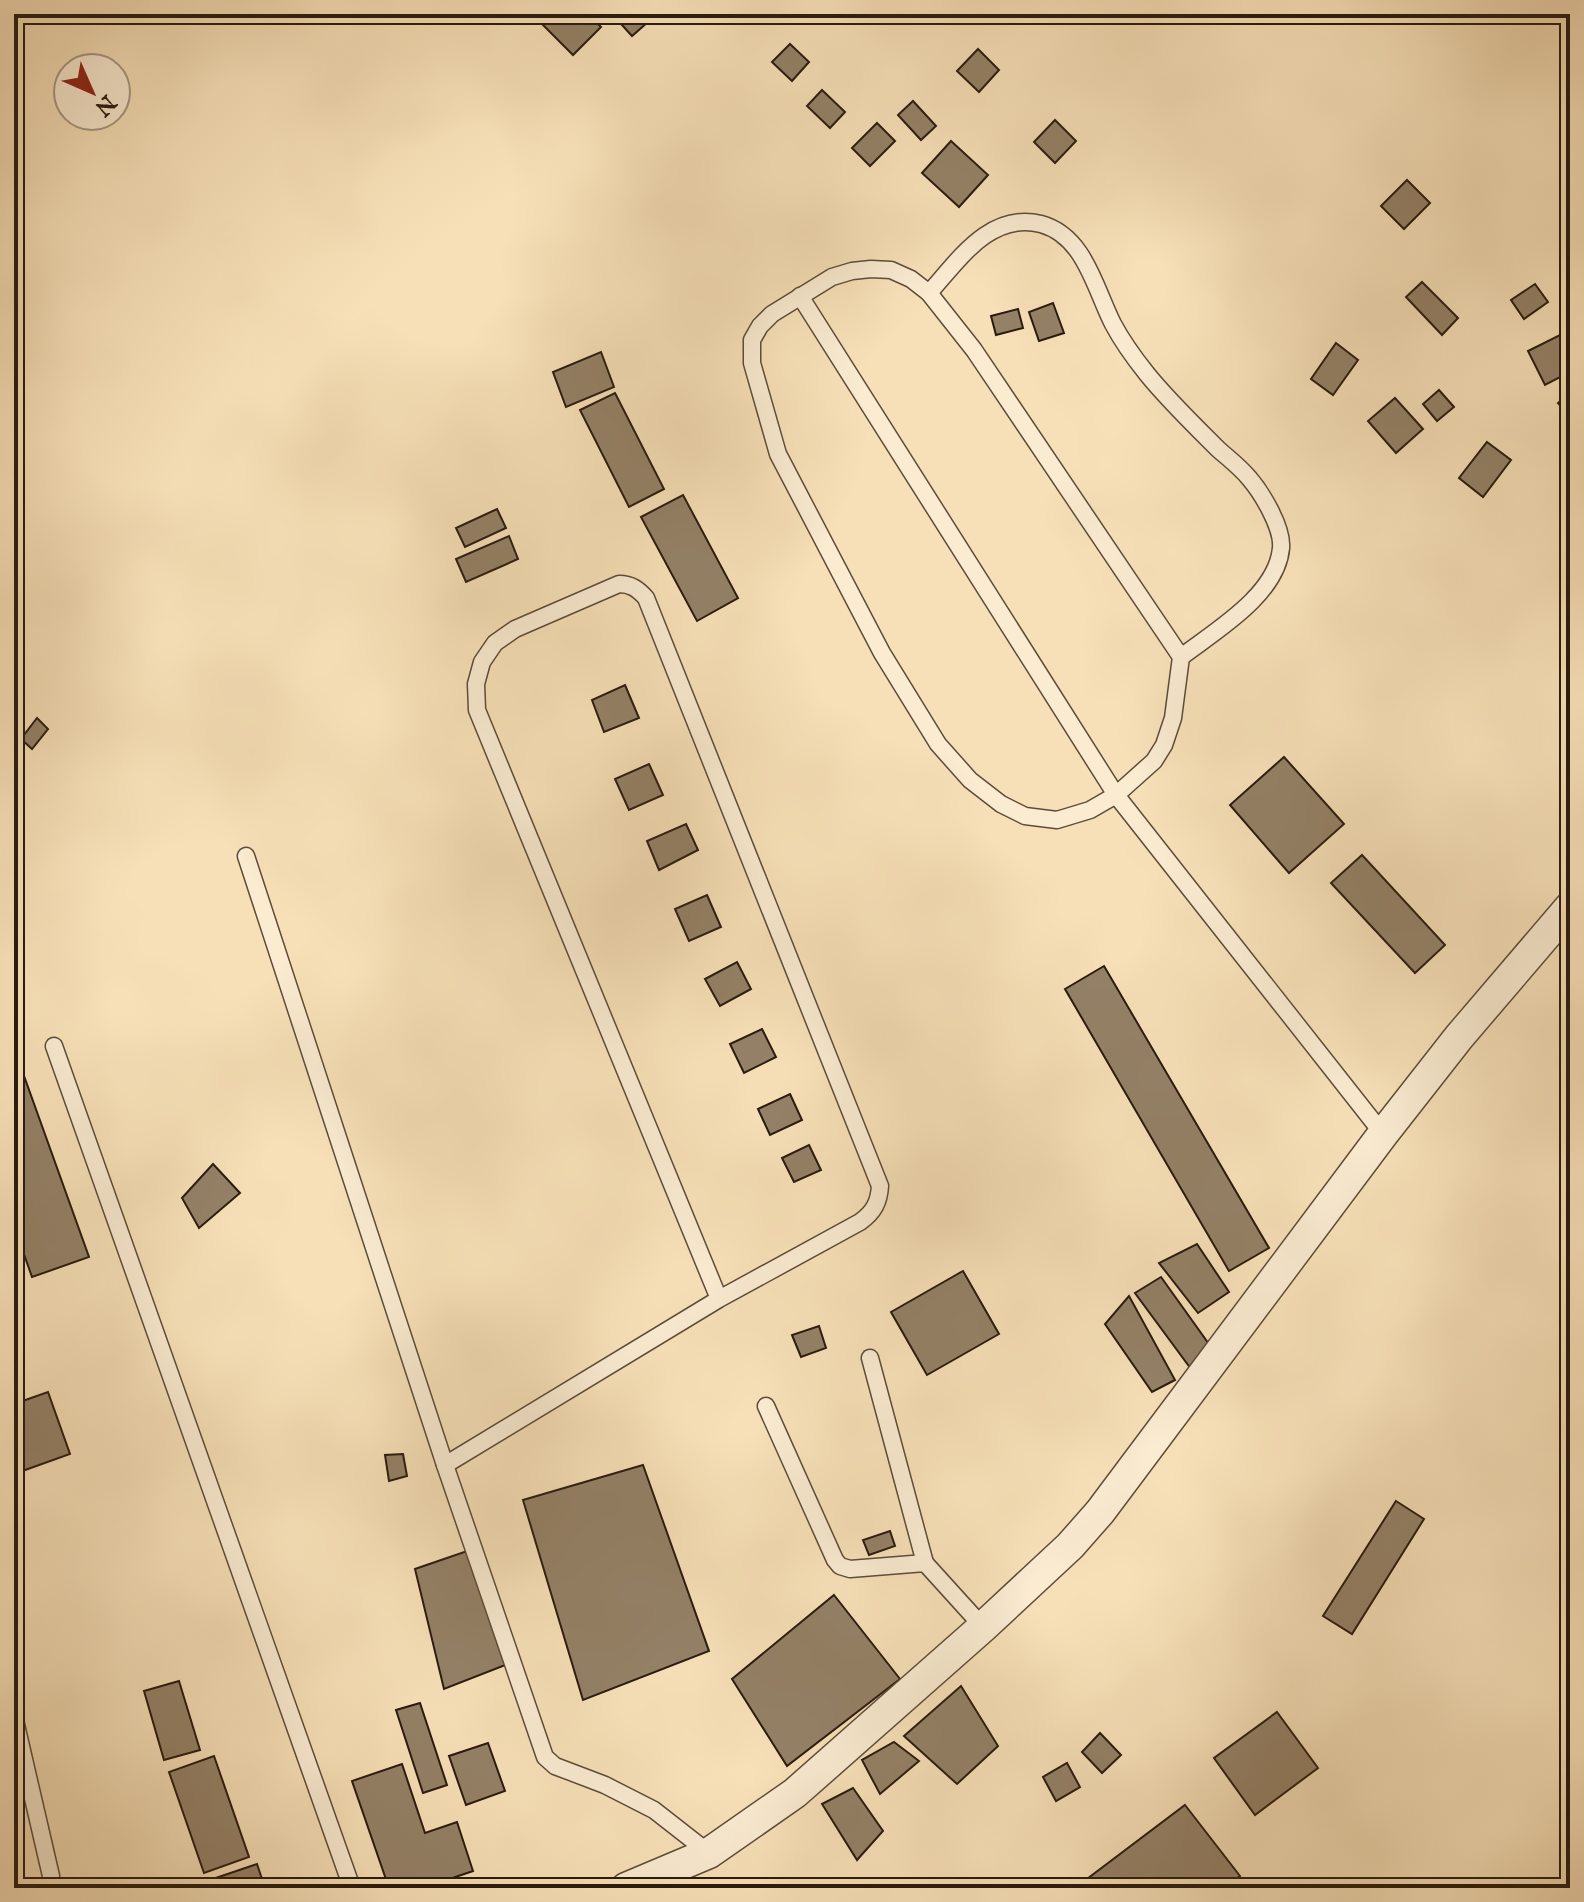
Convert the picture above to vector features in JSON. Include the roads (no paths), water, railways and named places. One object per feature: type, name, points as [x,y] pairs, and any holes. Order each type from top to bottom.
[{"type":"street","points":[[626,1888],[709,1853],[795,1793],[1070,1546],[1100,1512],[1383,1134],[1459,1037],[1570,907]]},
{"type":"lane","points":[[929,293],[972,245],[991,231],[1014,222],[1041,224],[1062,235],[1076,249],[1096,283],[1113,325],[1147,374],[1250,479],[1276,521],[1281,548],[1273,575],[1256,599],[1181,657]]},
{"type":"lane","points":[[871,269],[891,270],[911,279],[929,293],[974,350],[1181,657],[1173,718],[1164,745],[1154,761],[1116,795],[1090,810],[1057,820],[1025,816],[1001,804],[970,780],[938,744],[882,653],[778,454],[752,363],[752,340],[772,314],[800,296],[832,277],[871,269]]},
{"type":"lane","points":[[800,296],[1116,795],[1383,1134]]},
{"type":"lane","points":[[445,1465],[719,1299],[860,1222],[879,1201],[880,1186],[646,598],[627,584],[619,584],[515,629],[495,643],[482,662],[476,684],[477,710],[719,1299]]},
{"type":"lane","points":[[246,856],[445,1465],[545,1757],[555,1766],[605,1785],[654,1810],[709,1853]]},
{"type":"lane","points":[[54,1046],[352,1888]]},
{"type":"lane","points":[[870,1358],[925,1563],[983,1627]]},
{"type":"lane","points":[[766,1406],[840,1566],[850,1569],[925,1563]]},
{"type":"lane","points":[[14,1716],[52,1888]]}]
